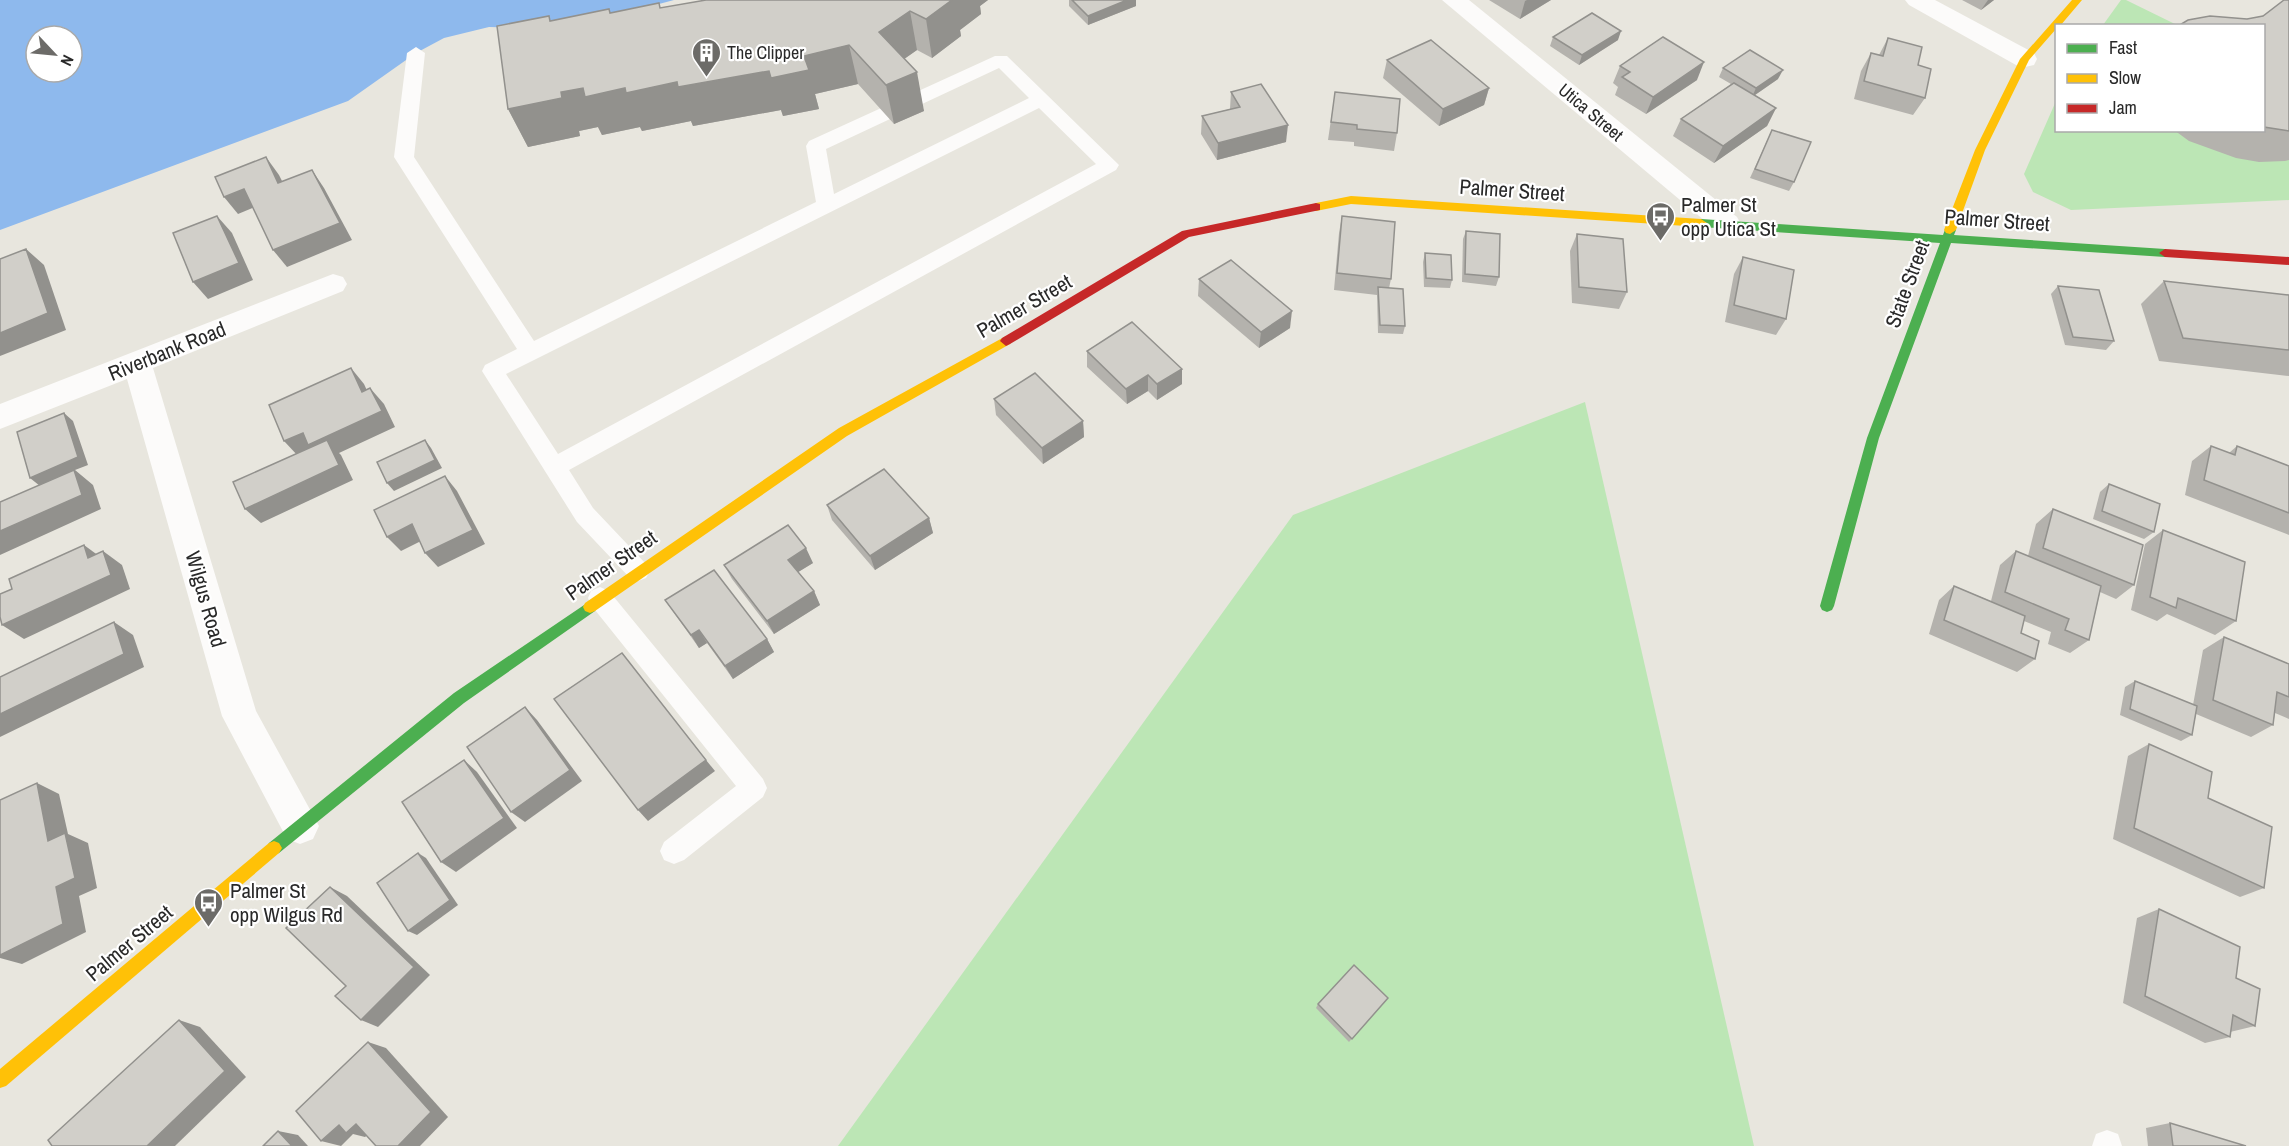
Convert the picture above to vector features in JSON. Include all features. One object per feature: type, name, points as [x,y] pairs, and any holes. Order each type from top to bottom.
[{"type":"street","name":"Utica Street","points":[[1454,0],[1727,224]]},
{"type":"street","points":[[1917,0],[2025,59]]},
{"type":"street","name":"State Street","points":[[2056,24],[2077,0]]},
{"type":"street","name":"State Street","points":[[1827,606],[1873,438],[1980,150],[2025,59],[2055,25]]},
{"type":"street","name":"Palmer Street","points":[[0,1080],[300,825],[459,698],[638,571],[843,432],[1053,315],[1186,234],[1351,200],[2289,261]]},
{"type":"street","name":"Riverbank Road","points":[[0,417],[333,284]]},
{"type":"street","name":"Wilgus Road","points":[[137,363],[240,716],[300,825]]},
{"type":"lane","points":[[416,53],[404,157],[530,352]]},
{"type":"lane","points":[[554,467],[1109,165],[1001,60],[816,146],[826,206]]},
{"type":"lane","points":[[638,571],[585,515],[493,371],[1041,99]]},
{"type":"lane","points":[[600,598],[754,788],[674,851]]},
{"type":"green space","points":[[2121,0],[2126,0],[2175,24],[2104,24]]},
{"type":"green space","points":[[2289,81],[2289,200],[2071,210],[2033,192],[2024,174],[2055,103],[2055,132],[2265,132]]},
{"type":"green space","points":[[1585,402],[1754,1146],[838,1146],[1293,515]]},
{"type":"water","points":[[0,0],[674,0],[599,20],[533,28],[489,27],[444,38],[416,53],[348,101],[0,230]]},
{"type":"building","points":[[706,0],[952,0],[926,19],[910,11],[879,32],[917,72],[886,85],[849,45],[804,56],[809,70],[771,78],[769,71],[678,87],[677,82],[626,93],[625,88],[585,97],[583,88],[561,92],[562,98],[508,109],[497,26],[549,16],[550,21],[609,9],[610,13],[659,3],[660,8]]},
{"type":"building","points":[[1072,0],[1127,0],[1088,16]]},
{"type":"building","points":[[2284,0],[2289,0],[2289,131],[2265,127],[2265,24],[2181,24],[2188,20],[2210,16],[2247,19],[2263,16]]},
{"type":"building","points":[[1592,13],[1621,31],[1582,55],[1553,37]]},
{"type":"building","points":[[1663,37],[1704,62],[1653,97],[1622,77],[1630,72],[1620,66]]},
{"type":"building","points":[[1888,38],[1922,47],[1918,65],[1931,69],[1925,98],[1864,81],[1871,53],[1883,56]]},
{"type":"building","points":[[1431,40],[1489,88],[1443,109],[1387,60]]},
{"type":"building","points":[[1750,50],[1783,70],[1756,88],[1723,68]]},
{"type":"building","points":[[1734,83],[1776,108],[1723,146],[1681,119]]},
{"type":"building","points":[[1261,84],[1288,125],[1218,143],[1202,116],[1240,107],[1231,92]]},
{"type":"building","points":[[1335,92],[1400,99],[1397,133],[1357,129],[1357,125],[1331,122]]},
{"type":"building","points":[[1772,130],[1811,142],[1794,182],[1755,169]]},
{"type":"building","points":[[266,157],[278,183],[312,170],[340,223],[273,250],[244,189],[224,197],[215,177]]},
{"type":"building","points":[[217,216],[239,263],[193,282],[173,233]]},
{"type":"building","points":[[1342,216],[1395,222],[1391,279],[1337,273]]},
{"type":"building","points":[[1466,231],[1500,234],[1499,277],[1465,274]]},
{"type":"building","points":[[1577,234],[1623,239],[1627,292],[1579,287]]},
{"type":"building","points":[[26,249],[48,313],[0,333],[0,259]]},
{"type":"building","points":[[1425,253],[1451,255],[1452,280],[1426,278]]},
{"type":"building","points":[[1743,257],[1794,270],[1786,319],[1734,305]]},
{"type":"building","points":[[1231,260],[1292,311],[1261,332],[1199,279]]},
{"type":"building","points":[[2164,281],[2289,295],[2289,350],[2183,338]]},
{"type":"building","points":[[2058,286],[2099,290],[2114,341],[2073,337]]},
{"type":"building","points":[[1378,287],[1403,289],[1405,326],[1380,325]]},
{"type":"building","points":[[1132,322],[1182,369],[1157,384],[1148,375],[1126,389],[1087,351]]},
{"type":"building","points":[[351,368],[362,392],[370,388],[382,411],[308,445],[303,433],[284,441],[269,405]]},
{"type":"building","points":[[1035,373],[1083,421],[1042,448],[994,399]]},
{"type":"building","points":[[64,413],[78,457],[30,478],[17,432]]},
{"type":"building","points":[[327,440],[339,465],[245,509],[233,482]]},
{"type":"building","points":[[425,440],[435,460],[387,483],[377,462]]},
{"type":"building","points":[[2211,446],[2235,455],[2237,446],[2289,466],[2289,513],[2204,480]]},
{"type":"building","points":[[884,469],[929,518],[870,556],[827,505]]},
{"type":"building","points":[[74,470],[82,495],[0,531],[0,502]]},
{"type":"building","points":[[445,476],[473,530],[425,553],[412,524],[387,537],[374,510]]},
{"type":"building","points":[[2109,484],[2160,504],[2154,532],[2102,511]]},
{"type":"building","points":[[2053,509],[2143,545],[2134,585],[2043,548]]},
{"type":"building","points":[[788,525],[806,548],[788,560],[814,591],[767,621],[724,565]]},
{"type":"building","points":[[2163,530],[2245,562],[2236,621],[2178,598],[2176,608],[2150,597]]},
{"type":"building","points":[[84,545],[88,558],[103,551],[111,575],[2,625],[0,594],[12,589],[9,579]]},
{"type":"building","points":[[2016,551],[2101,586],[2089,640],[2065,630],[2069,619],[2005,592]]},
{"type":"building","points":[[714,570],[767,639],[725,666],[699,630],[691,635],[665,600]]},
{"type":"building","points":[[1954,586],[2025,616],[2021,633],[2039,641],[2035,659],[1944,620]]},
{"type":"building","points":[[114,622],[124,654],[0,714],[0,677]]},
{"type":"building","points":[[2224,637],[2289,664],[2289,697],[2277,692],[2273,725],[2213,700]]},
{"type":"building","points":[[622,653],[706,760],[638,810],[554,699]]},
{"type":"building","points":[[2135,681],[2197,706],[2192,735],[2130,709]]},
{"type":"building","points":[[525,707],[570,770],[511,812],[467,747]]},
{"type":"building","points":[[2149,744],[2212,772],[2208,798],[2272,827],[2264,888],[2134,828]]},
{"type":"building","points":[[464,760],[504,818],[441,862],[402,802]]},
{"type":"building","points":[[37,783],[48,841],[65,833],[75,878],[56,887],[63,924],[0,955],[0,800]]},
{"type":"building","points":[[418,853],[450,900],[408,931],[377,883]]},
{"type":"building","points":[[330,887],[414,967],[361,1020],[335,996],[346,986],[286,928]]},
{"type":"building","points":[[2159,909],[2240,947],[2236,978],[2260,989],[2255,1026],[2233,1015],[2230,1037],[2145,996]]},
{"type":"building","points":[[1354,965],[1388,998],[1352,1039],[1318,1004]]},
{"type":"building","points":[[179,1020],[225,1071],[147,1146],[52,1146],[48,1140]]},
{"type":"building","points":[[368,1042],[431,1112],[398,1146],[376,1146],[356,1124],[346,1133],[339,1125],[321,1141],[296,1111]]},
{"type":"building","points":[[2170,1123],[2246,1146],[2173,1146]]},
{"type":"building","points":[[278,1131],[292,1146],[263,1146]]},
{"type":"traffic: fast","points":[[1701,223],[2165,253]]},
{"type":"traffic: fast","points":[[1827,606],[1873,438],[1950,230]]},
{"type":"traffic: fast","points":[[274,848],[459,698],[590,607]]},
{"type":"traffic: slow","points":[[2056,24],[2077,0]]},
{"type":"traffic: slow","points":[[1950,230],[1980,150],[2025,59],[2055,25]]},
{"type":"traffic: slow","points":[[1316,207],[1351,200],[1701,223]]},
{"type":"traffic: slow","points":[[590,607],[843,432],[1006,341]]},
{"type":"traffic: slow","points":[[0,1080],[274,848]]},
{"type":"traffic: jam","points":[[1006,341],[1186,234],[1316,207]]},
{"type":"traffic: jam","points":[[2165,253],[2289,261]]},
{"type":"place","name":"The Clipper","points":[[706,78]]},
{"type":"place","name":"Palmer St opp Utica St","points":[[1660,242]]},
{"type":"place","name":"Palmer St opp Wilgus Rd","points":[[209,928]]}]
